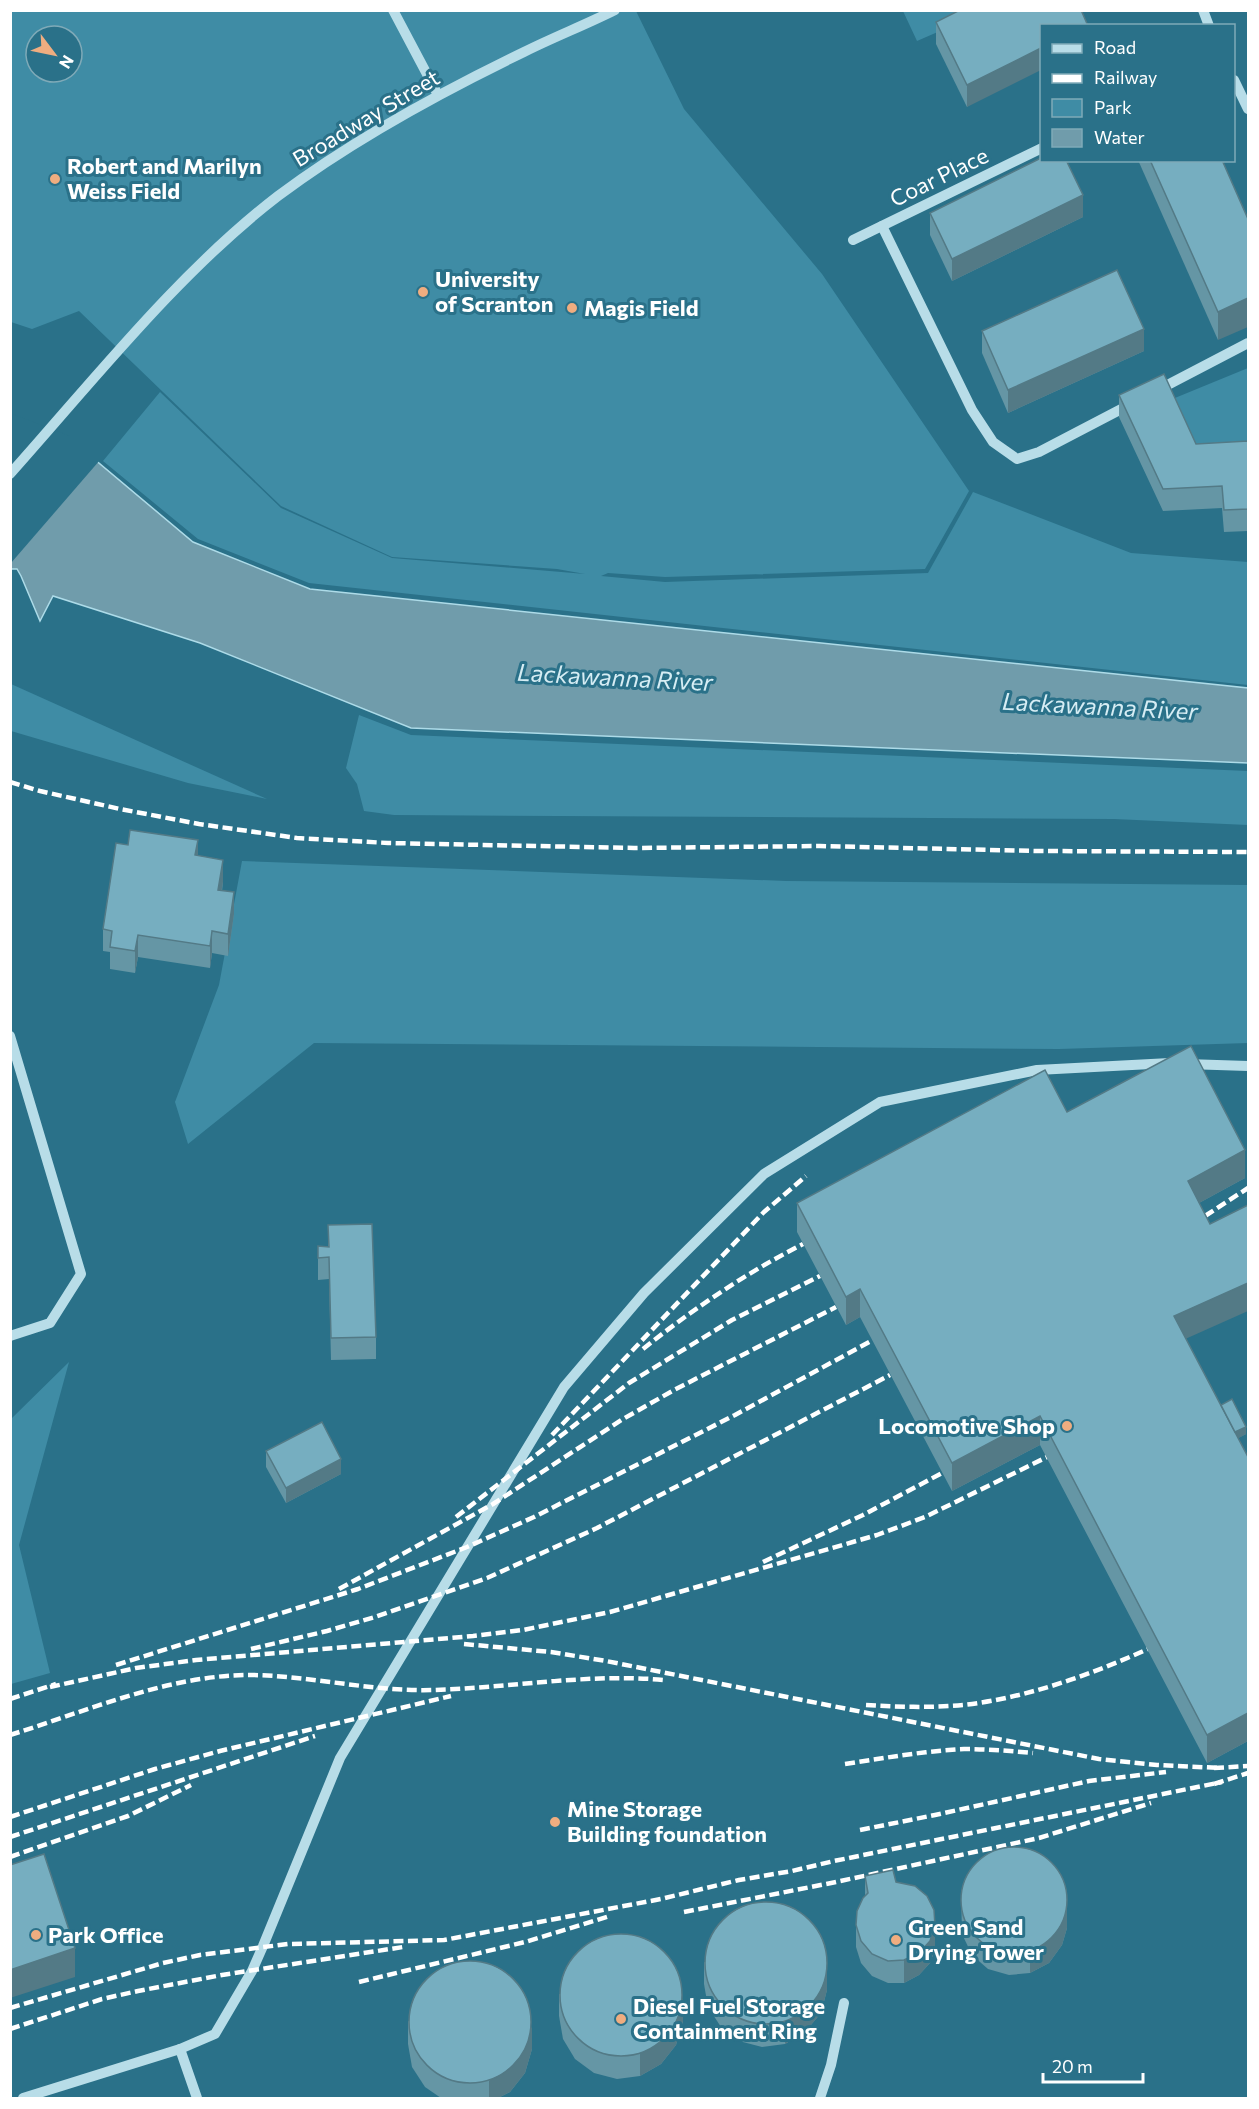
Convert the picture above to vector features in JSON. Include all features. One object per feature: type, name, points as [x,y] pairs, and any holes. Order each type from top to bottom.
[{"type":"street","points":[[393,10],[438,95]]},
{"type":"street","name":"Broadway Street","points":[[10,474],[160,305],[231,236],[278,196],[372,132],[438,95],[615,10]]},
{"type":"street","points":[[1235,84],[1248,109]]},
{"type":"street","name":"Coar Place","points":[[853,240],[1040,148]]},
{"type":"street","points":[[882,226],[972,410],[993,442],[1017,459],[1039,452],[1248,343]]},
{"type":"street","points":[[10,1036],[81,1274],[50,1323],[10,1336]]},
{"type":"street","points":[[23,2098],[180,2049],[215,2034],[252,1971],[340,1758],[564,1387],[644,1293],[764,1174],[880,1102],[1037,1070],[1166,1063],[1248,1066]]},
{"type":"street","points":[[819,2098],[831,2065],[844,2003]]},
{"type":"street","points":[[180,2049],[197,2098]]},
{"type":"green space","name":"University of Scranton","points":[[10,11],[636,11],[684,109],[822,274],[969,491],[925,569],[665,577],[608,573],[601,576],[665,582],[928,573],[973,492],[1131,553],[1248,562],[1248,685],[309,583],[198,539],[103,461],[160,392],[281,508],[392,558],[585,574],[557,569],[392,557],[281,506],[79,311],[32,329],[11,322]]},
{"type":"green space","points":[[903,11],[986,11],[917,41]]},
{"type":"green space","points":[[1248,368],[1248,457],[1199,459],[1170,400]]},
{"type":"green space","points":[[10,684],[267,799],[188,783],[11,731]]},
{"type":"green space","points":[[359,715],[411,735],[1248,771],[1248,825],[1114,819],[394,815],[364,811],[357,784],[346,768]]},
{"type":"green space","points":[[242,861],[786,881],[1248,885],[1248,1043],[1059,1049],[314,1043],[188,1144],[175,1102],[219,985]]},
{"type":"green space","points":[[69,1362],[19,1545],[50,1673],[11,1684],[11,1419]]},
{"type":"water","name":"Lackawanna River","points":[[11,416],[69,438],[193,542],[310,589],[1248,688],[1248,763],[411,728],[200,643],[53,596],[40,621],[21,576],[17,569],[11,569]]},
{"type":"pier","points":[[10,413],[70,436],[100,460],[11,563]]},
{"type":"building","points":[[960,10],[1081,10],[1087,24],[1040,24],[1040,48],[967,85],[936,22]]},
{"type":"building","points":[[1040,158],[1040,162],[1067,162],[1083,195],[952,259],[930,213]]},
{"type":"building","points":[[1151,162],[1223,162],[1248,219],[1248,298],[1218,312]]},
{"type":"building","points":[[1117,270],[1144,329],[1008,390],[982,331]]},
{"type":"building","points":[[1164,374],[1196,444],[1248,441],[1248,509],[1224,510],[1222,486],[1163,489],[1119,395]]},
{"type":"building","points":[[130,830],[198,840],[195,855],[223,860],[218,890],[234,892],[228,934],[212,931],[210,946],[138,935],[135,951],[110,947],[112,931],[103,929],[116,843],[128,845]]},
{"type":"building","name":"Locomotive Shop","points":[[1191,1046],[1245,1150],[1188,1181],[1210,1224],[1248,1205],[1248,1283],[1174,1316],[1248,1457],[1248,1713],[1207,1735],[1040,1416],[952,1463],[860,1289],[846,1297],[797,1203],[1045,1070],[1067,1112]]},
{"type":"building","points":[[372,1224],[376,1337],[331,1338],[329,1257],[318,1258],[318,1246],[329,1247],[328,1225]]},
{"type":"building","points":[[1232,1399],[1246,1427],[1235,1432],[1221,1405]]},
{"type":"building","points":[[322,1422],[341,1459],[286,1488],[266,1451]]},
{"type":"building","points":[[1014,1847],[1034,1851],[1051,1863],[1063,1880],[1067,1900],[1063,1920],[1051,1937],[1034,1949],[1014,1953],[994,1949],[977,1937],[965,1920],[961,1900],[965,1880],[977,1863],[994,1851]]},
{"type":"building","name":"Park Office","points":[[44,1854],[75,1948],[10,1970],[10,1865]]},
{"type":"building","name":"Green Sand Drying Tower","points":[[893,1870],[896,1882],[915,1886],[927,1896],[934,1910],[935,1926],[930,1941],[919,1953],[904,1960],[888,1961],[872,1954],[861,1941],[856,1925],[857,1911],[868,1893],[865,1876]]},
{"type":"building","name":"Diesel Fuel Storage Containment Ring","points":[[766,1902],[789,1906],[809,1920],[823,1940],[827,1963],[823,1986],[809,2006],[789,2020],[766,2024],[743,2020],[723,2006],[709,1986],[705,1963],[709,1940],[723,1920],[743,1906]]},
{"type":"building","name":"Diesel Fuel Storage Containment Ring","points":[[621,1934],[644,1938],[664,1952],[678,1972],[682,1995],[678,2018],[664,2038],[644,2052],[621,2056],[598,2052],[578,2038],[564,2018],[560,1995],[564,1972],[578,1952],[598,1938]]},
{"type":"building","points":[[470,1961],[493,1965],[513,1979],[527,1999],[531,2022],[527,2045],[513,2065],[493,2079],[470,2083],[447,2079],[427,2065],[413,2045],[409,2022],[413,1999],[427,1979],[447,1965]]},
{"type":"railway","points":[[10,782],[120,809],[199,824],[297,838],[388,843],[634,848],[820,846],[1038,851],[1248,852]]},
{"type":"railway","points":[[552,1435],[764,1212],[806,1176]]},
{"type":"railway","points":[[1205,1216],[1248,1188]]},
{"type":"railway","points":[[643,1349],[720,1292],[803,1244]]},
{"type":"railway","points":[[456,1517],[629,1383],[732,1320],[820,1276]]},
{"type":"railway","points":[[339,1589],[493,1504],[623,1419],[674,1390],[836,1307]]},
{"type":"railway","points":[[116,1665],[358,1589],[467,1547],[534,1517],[735,1415],[873,1340]]},
{"type":"railway","points":[[251,1649],[375,1617],[487,1578],[597,1528],[890,1375]]},
{"type":"railway","points":[[50,1687],[136,1668],[196,1660],[473,1636],[523,1630],[610,1612],[877,1535],[925,1517],[1047,1457]]},
{"type":"railway","points":[[763,1562],[863,1515],[942,1473]]},
{"type":"railway","points":[[464,1644],[551,1652],[606,1661],[1099,1759],[1221,1768]]},
{"type":"railway","points":[[866,1705],[915,1707],[987,1702],[1057,1684],[1148,1649]]},
{"type":"railway","points":[[10,1735],[127,1696],[187,1681],[217,1677],[270,1676],[410,1690],[462,1689],[606,1678],[664,1680]]},
{"type":"railway","points":[[10,1699],[56,1684]]},
{"type":"railway","points":[[10,1817],[155,1769],[220,1751],[451,1696]]},
{"type":"railway","points":[[10,1837],[315,1736]]},
{"type":"railway","points":[[845,1764],[964,1749],[1033,1753]]},
{"type":"railway","points":[[1214,1768],[1248,1766]]},
{"type":"railway","points":[[860,1830],[1089,1781],[1166,1772]]},
{"type":"railway","points":[[1214,1784],[1248,1773]]},
{"type":"railway","points":[[10,2008],[163,1963],[200,1955],[288,1944],[444,1940],[661,1899],[739,1880],[1222,1782]]},
{"type":"railway","points":[[10,1857],[128,1816],[191,1785]]},
{"type":"railway","points":[[684,1912],[1039,1838],[1151,1803]]},
{"type":"railway","points":[[359,1982],[525,1942],[610,1916]]},
{"type":"railway","points":[[10,2029],[102,1999],[138,1991],[222,1975],[403,1947]]},
{"type":"place","name":"Robert and Marilyn Weiss Field","points":[[55,179]]},
{"type":"place","name":"University of Scranton","points":[[423,292]]},
{"type":"place","name":"Magis Field","points":[[572,308]]},
{"type":"place","name":"Locomotive Shop","points":[[1067,1426]]},
{"type":"place","name":"Mine Storage Building foundation","points":[[555,1822]]},
{"type":"place","name":"Park Office","points":[[36,1935]]},
{"type":"place","name":"Green Sand Drying Tower","points":[[896,1940]]},
{"type":"place","name":"Diesel Fuel Storage Containment Ring","points":[[621,2019]]}]
